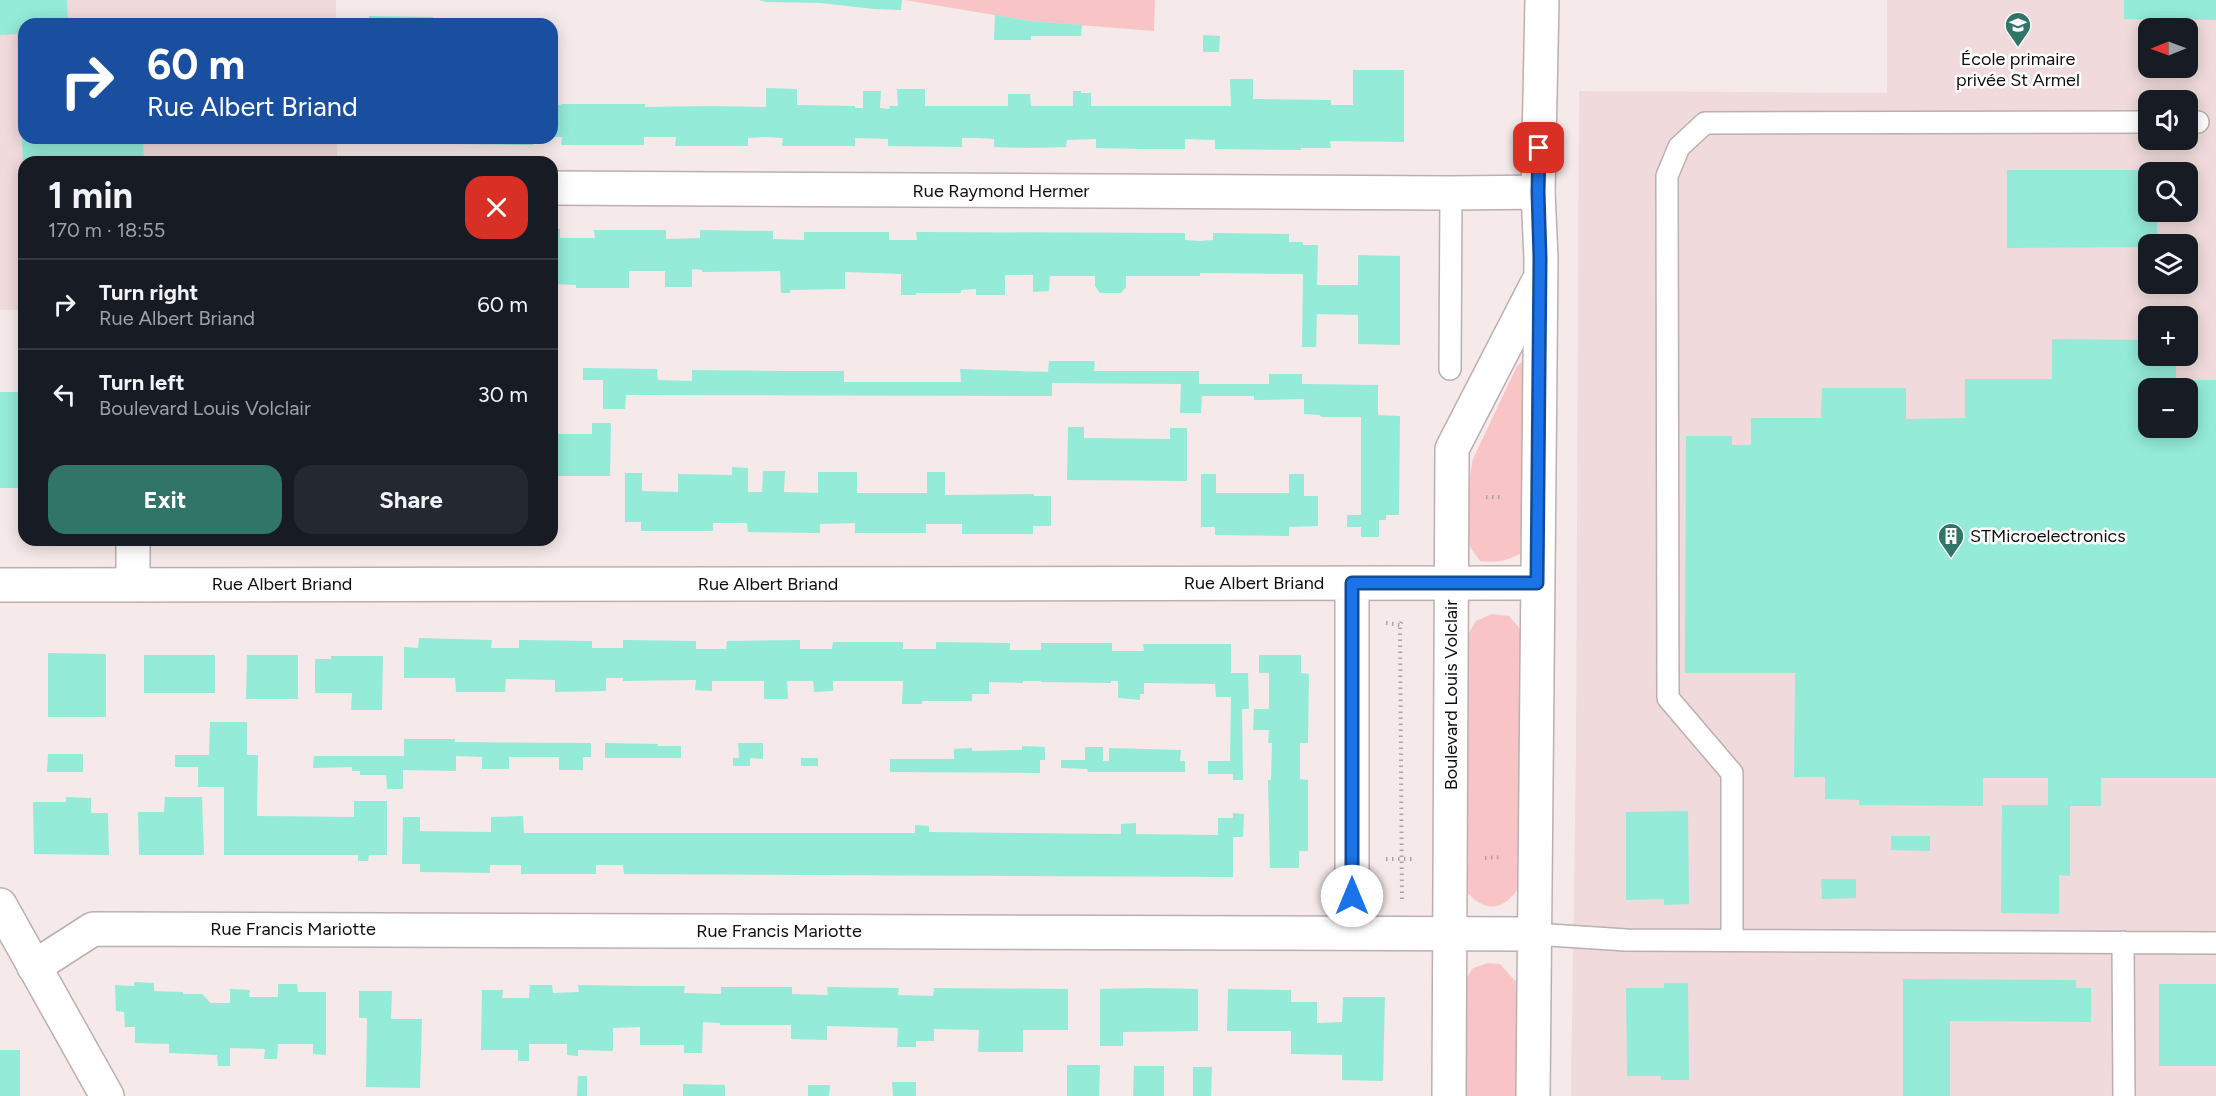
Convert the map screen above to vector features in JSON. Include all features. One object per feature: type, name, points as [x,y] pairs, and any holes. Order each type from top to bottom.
[{"type":"street","name":"Boulevard Louis Volclair","points":[[1533,1096],[1540,278],[1538,192],[1542,0]]},
{"type":"street","name":"Rue Raymond Hermer","points":[[558,188],[1538,192]]},
{"type":"street","name":"Boulevard Louis Volclair","points":[[1449,1096],[1452,449],[1540,278]]},
{"type":"street","points":[[133,546],[133,585]]},
{"type":"street","points":[[1352,583],[1352,932]]},
{"type":"street","name":"Rue Albert Briand","points":[[0,585],[1537,583]]},
{"type":"street","points":[[0,905],[107,1096]]},
{"type":"street","name":"Rue Francis Mariotte","points":[[34,967],[93,929],[1534,934]]},
{"type":"lane","points":[[1732,940],[1732,773],[1668,698],[1667,176],[1679,147],[1705,123],[2138,122]]},
{"type":"lane","points":[[1450,369],[1451,193]]},
{"type":"lane","points":[[1534,934],[1626,940],[2216,943]]},
{"type":"lane","points":[[2123,942],[2124,1096]]},
{"type":"path","points":[[1452,498],[1538,497]]},
{"type":"path","points":[[1402,933],[1400,626],[1416,582]]},
{"type":"shaded area","points":[[0,0],[336,0],[336,18],[18,18],[18,144],[337,144],[337,156],[18,156],[18,310],[0,310]]},
{"type":"shaded area","points":[[905,0],[1155,0],[1154,31],[1030,21]]},
{"type":"shaded area","points":[[1887,0],[2216,0],[2216,1096],[1571,1096],[1576,753],[1579,91],[1887,93]]},
{"type":"shaded area","points":[[1530,356],[1520,554],[1501,561],[1480,561],[1470,546],[1467,526],[1473,459],[1517,366]]},
{"type":"shaded area","points":[[1492,614],[1509,616],[1522,631],[1518,889],[1505,903],[1491,907],[1478,902],[1464,889],[1464,641],[1476,621]]},
{"type":"shaded area","points":[[1488,963],[1500,964],[1518,984],[1517,1096],[1464,1096],[1465,980],[1473,968]]},
{"type":"building","points":[[0,0],[67,0],[68,18],[18,18],[18,55],[17,34],[0,35]]},
{"type":"building","points":[[758,0],[902,0],[901,10]]},
{"type":"building","points":[[2124,0],[2216,0],[2216,20],[2198,18],[2124,19]]},
{"type":"building","points":[[995,15],[1030,21],[1082,25],[1081,36],[1031,36],[1031,40],[994,40]]},
{"type":"building","points":[[369,16],[433,17],[433,18],[369,18]]},
{"type":"building","points":[[1203,35],[1220,36],[1219,52],[1203,52]]},
{"type":"building","points":[[1353,70],[1404,70],[1404,142],[1330,141],[1331,148],[1301,148],[1301,150],[1215,149],[1215,140],[1185,139],[1185,149],[1141,149],[1096,148],[1096,139],[1067,140],[1066,147],[1030,148],[994,147],[994,139],[978,138],[962,138],[962,147],[888,146],[888,139],[855,138],[855,146],[782,146],[783,138],[765,137],[748,138],[748,146],[675,146],[676,137],[644,137],[644,145],[561,145],[562,137],[558,137],[558,105],[561,104],[766,107],[766,88],[797,89],[797,105],[855,106],[855,108],[863,108],[863,91],[881,91],[880,108],[890,109],[889,106],[898,106],[897,89],[925,89],[925,106],[1008,106],[1008,94],[1030,94],[1031,106],[1073,106],[1073,91],[1081,91],[1081,93],[1091,93],[1091,106],[1231,106],[1230,79],[1253,79],[1253,99],[1331,100],[1331,105],[1353,105]]},
{"type":"building","points":[[22,144],[143,144],[144,156],[23,156]]},
{"type":"building","points":[[459,144],[533,144],[533,145]]},
{"type":"building","points":[[2007,170],[2138,170],[2138,222],[2157,222],[2157,234],[2138,234],[2138,247],[2007,248]]},
{"type":"building","points":[[558,229],[560,229],[560,238],[595,238],[594,230],[666,230],[666,239],[700,238],[700,230],[773,231],[773,239],[804,240],[804,232],[889,232],[889,240],[917,240],[916,232],[1185,233],[1185,240],[1200,241],[1213,240],[1213,233],[1289,234],[1289,242],[1318,245],[1317,285],[1358,285],[1358,255],[1400,256],[1400,345],[1358,344],[1358,315],[1317,314],[1316,347],[1302,347],[1303,274],[1200,273],[1200,276],[1126,276],[1126,287],[1121,293],[1100,293],[1095,286],[1095,276],[1050,276],[1049,291],[1033,292],[1033,275],[1005,275],[1005,295],[976,295],[976,289],[961,290],[961,293],[901,295],[901,274],[845,272],[845,289],[790,290],[790,293],[781,293],[780,271],[702,272],[702,270],[692,269],[692,287],[665,287],[665,271],[629,271],[629,288],[576,288],[576,285],[558,284]]},
{"type":"building","name":"STMicroelectronics","points":[[2052,339],[2138,340],[2138,366],[2176,366],[2176,378],[2138,378],[2138,438],[2198,438],[2198,380],[2216,380],[2216,778],[2101,778],[2101,806],[2070,806],[2070,876],[2059,875],[2059,914],[2001,913],[2002,805],[2048,805],[2048,778],[1983,778],[1983,806],[1859,805],[1859,800],[1825,799],[1825,777],[1794,777],[1795,673],[1685,673],[1686,436],[1732,436],[1732,445],[1751,445],[1751,418],[1821,418],[1822,388],[1906,388],[1906,419],[1965,418],[1965,379],[2052,379]]},
{"type":"building","points":[[1049,361],[1095,361],[1094,371],[1199,371],[1199,384],[1269,384],[1269,374],[1302,374],[1302,384],[1378,385],[1378,415],[1400,416],[1399,515],[1386,515],[1386,520],[1379,520],[1379,537],[1361,537],[1361,527],[1347,527],[1347,515],[1361,515],[1361,417],[1321,417],[1304,414],[1304,399],[1254,400],[1254,396],[1202,396],[1201,413],[1180,413],[1181,384],[1052,383],[1052,396],[626,395],[625,409],[603,409],[603,380],[583,380],[583,368],[657,369],[658,380],[692,381],[692,370],[844,371],[844,382],[961,382],[960,369],[1048,372]]},
{"type":"building","points":[[0,392],[18,392],[18,488],[0,488]]},
{"type":"building","points":[[592,423],[611,423],[610,476],[558,476],[558,434],[592,434]]},
{"type":"building","points":[[1068,427],[1084,427],[1084,438],[1170,439],[1170,428],[1187,428],[1187,481],[1067,480]]},
{"type":"building","points":[[732,467],[748,468],[748,492],[762,492],[763,471],[785,471],[784,492],[818,493],[818,472],[857,472],[857,493],[927,493],[927,472],[945,472],[945,495],[1034,494],[1034,496],[1051,496],[1051,526],[1033,526],[1033,534],[962,534],[962,524],[926,524],[926,533],[855,533],[855,523],[820,524],[820,533],[748,532],[747,523],[713,523],[713,531],[641,531],[641,522],[625,522],[625,473],[642,473],[642,491],[678,492],[678,474],[732,475]]},
{"type":"building","points":[[1201,474],[1216,474],[1216,493],[1289,493],[1289,474],[1304,474],[1304,496],[1318,496],[1318,526],[1289,527],[1289,536],[1215,535],[1215,527],[1201,527]]},
{"type":"building","points":[[419,638],[492,640],[491,648],[519,648],[519,640],[592,641],[592,648],[623,648],[623,640],[696,641],[696,649],[726,649],[727,641],[800,640],[800,649],[832,649],[833,642],[903,642],[903,649],[936,649],[936,642],[1010,643],[1010,650],[1041,650],[1041,643],[1112,643],[1112,651],[1144,651],[1143,644],[1231,644],[1231,673],[1248,673],[1249,709],[1242,709],[1243,780],[1233,780],[1233,774],[1208,774],[1208,761],[1230,761],[1231,697],[1216,697],[1215,684],[1144,683],[1144,694],[1140,694],[1140,700],[1118,698],[1118,681],[1111,681],[1111,683],[989,682],[989,694],[972,694],[972,701],[922,701],[922,704],[902,704],[903,681],[833,681],[833,691],[814,692],[813,681],[787,681],[788,699],[764,699],[764,681],[712,681],[712,691],[695,690],[696,680],[623,681],[623,678],[606,678],[606,691],[555,692],[555,680],[506,679],[505,692],[456,692],[455,678],[404,678],[404,647],[418,648]]},
{"type":"building","points":[[48,653],[106,654],[106,717],[48,717]]},
{"type":"building","points":[[144,655],[215,655],[215,693],[144,693]]},
{"type":"building","points":[[247,655],[298,655],[298,699],[246,699]]},
{"type":"building","points":[[1259,655],[1301,655],[1301,673],[1309,674],[1308,743],[1300,743],[1300,779],[1308,780],[1308,851],[1299,851],[1299,868],[1270,868],[1268,780],[1271,780],[1272,743],[1268,743],[1269,730],[1253,730],[1254,709],[1269,709],[1269,673],[1259,673]]},
{"type":"building","points":[[331,656],[383,656],[382,710],[351,710],[352,693],[315,693],[315,659],[331,659]]},
{"type":"building","points":[[210,722],[247,722],[247,755],[258,755],[257,816],[354,817],[354,801],[387,801],[387,855],[369,855],[368,861],[358,861],[358,855],[224,855],[224,787],[198,787],[198,767],[175,767],[175,755],[209,755]]},
{"type":"building","points":[[404,739],[455,739],[455,742],[591,743],[591,757],[583,757],[583,770],[559,770],[559,757],[509,757],[509,769],[482,769],[482,757],[456,756],[456,771],[403,770],[403,789],[387,789],[386,775],[360,775],[360,771],[352,771],[352,767],[313,768],[314,756],[404,756]]},
{"type":"building","points":[[605,743],[681,746],[681,758],[605,758]]},
{"type":"building","points":[[738,743],[763,743],[763,759],[750,758],[750,766],[733,766],[733,758],[739,758]]},
{"type":"building","points":[[1022,746],[1045,747],[1045,760],[1040,760],[1040,773],[890,772],[890,759],[954,759],[954,749],[1022,750]]},
{"type":"building","points":[[1085,747],[1103,747],[1103,761],[1109,761],[1109,748],[1181,750],[1180,761],[1185,761],[1185,772],[1088,772],[1087,769],[1061,768],[1061,760],[1085,760]]},
{"type":"building","points":[[48,754],[83,754],[83,772],[47,772]]},
{"type":"building","points":[[801,758],[818,758],[818,766],[801,766]]},
{"type":"building","points":[[66,797],[91,798],[91,813],[108,813],[109,855],[34,854],[33,802],[66,802]]},
{"type":"building","points":[[165,797],[202,797],[204,855],[139,855],[138,812],[164,812]]},
{"type":"building","points":[[1688,811],[1689,904],[1664,905],[1664,899],[1626,900],[1626,812]]},
{"type":"building","points":[[1233,813],[1244,814],[1243,837],[1233,837],[1233,877],[624,874],[623,865],[596,865],[596,874],[521,874],[521,865],[490,865],[490,873],[420,872],[420,864],[402,864],[403,817],[420,817],[420,831],[491,832],[491,817],[523,816],[524,833],[915,833],[915,825],[929,826],[929,832],[1121,834],[1121,824],[1136,823],[1136,834],[1218,835],[1218,818],[1233,818]]},
{"type":"building","points":[[1891,836],[1930,836],[1930,851],[1891,850]]},
{"type":"building","points":[[1821,879],[1856,879],[1856,898],[1822,899]]},
{"type":"building","points":[[1903,979],[2076,980],[2076,988],[2091,988],[2091,1022],[1950,1021],[1950,1096],[1903,1096]]},
{"type":"building","points":[[134,982],[154,983],[154,991],[202,994],[211,1003],[230,1003],[230,989],[250,990],[249,997],[278,997],[278,984],[297,984],[298,992],[326,992],[326,1055],[313,1054],[313,1044],[278,1044],[277,1059],[264,1059],[265,1049],[230,1048],[230,1066],[218,1066],[217,1055],[169,1053],[169,1044],[135,1043],[135,1027],[125,1027],[124,1012],[116,1011],[115,985],[134,986]]},
{"type":"building","points":[[1664,983],[1688,983],[1689,1080],[1661,1080],[1661,1076],[1627,1076],[1626,988],[1664,988]]},
{"type":"building","points":[[2159,984],[2216,984],[2216,1066],[2159,1066]]},
{"type":"building","points":[[530,985],[552,985],[553,993],[579,992],[578,985],[685,986],[684,993],[721,994],[721,987],[792,987],[792,994],[828,995],[827,987],[899,988],[898,995],[933,996],[934,988],[1068,989],[1068,1030],[1023,1030],[1023,1052],[978,1052],[979,1030],[934,1029],[934,1041],[916,1041],[916,1047],[897,1047],[898,1028],[827,1026],[827,1040],[791,1039],[791,1025],[720,1025],[720,1023],[703,1022],[702,1053],[684,1053],[684,1045],[640,1045],[640,1027],[613,1028],[613,1051],[578,1050],[578,1056],[567,1055],[567,1044],[529,1044],[529,1061],[518,1061],[518,1050],[481,1050],[482,990],[503,990],[502,998],[529,998]]},
{"type":"building","points":[[1100,989],[1198,989],[1198,1031],[1123,1032],[1123,1046],[1100,1046]]},
{"type":"building","points":[[1228,989],[1291,990],[1291,1002],[1317,1002],[1317,1023],[1342,1022],[1343,997],[1385,997],[1383,1081],[1342,1080],[1342,1055],[1291,1054],[1291,1031],[1227,1031]]},
{"type":"building","points":[[359,991],[392,991],[391,1019],[422,1019],[420,1088],[366,1087],[367,1018],[359,1018]]},
{"type":"building","points":[[0,1050],[20,1050],[20,1096],[0,1096]]},
{"type":"building","points":[[1067,1065],[1100,1065],[1099,1096],[1067,1096]]},
{"type":"building","points":[[1134,1066],[1164,1066],[1164,1096],[1133,1096]]},
{"type":"building","points":[[1193,1067],[1212,1067],[1211,1096],[1193,1096]]},
{"type":"building","points":[[578,1076],[587,1076],[587,1096],[577,1096]]},
{"type":"building","points":[[892,1082],[916,1082],[916,1096],[893,1096]]},
{"type":"building","points":[[683,1084],[725,1085],[725,1096],[683,1096]]},
{"type":"building","points":[[808,1085],[830,1085],[829,1096],[808,1096]]},
{"type":"place","name":"École primaire privée St Armel","points":[[2018,48]]},
{"type":"place","name":"STMicroelectronics","points":[[1951,559]]},
{"type":"route","points":[[1352,896],[1352,583],[1537,583],[1539,148]]}]
